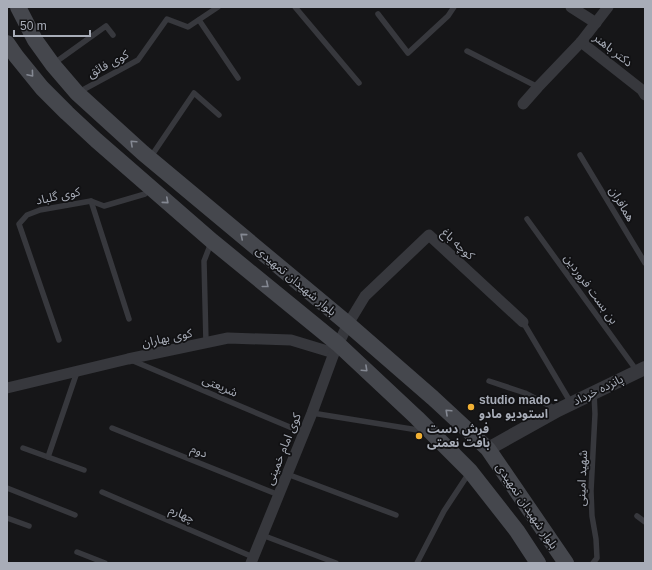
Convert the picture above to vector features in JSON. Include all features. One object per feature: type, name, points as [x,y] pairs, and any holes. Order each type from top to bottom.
[{"type":"main road","name":"بلوار شهیدان تمهیدی","points":[[18,7],[36,40],[53,64],[77,93],[150,159],[348,324],[433,398],[488,449],[566,563]]},
{"type":"main road","name":"بلوار شهیدان تمهیدی","points":[[7,43],[42,88],[96,140],[431,432],[470,471],[517,531],[538,563]]},
{"type":"street","points":[[572,7],[596,22]]},
{"type":"street","points":[[523,104],[581,42],[608,7]]},
{"type":"street","name":"دکتر باهنر","points":[[581,42],[642,90],[645,95]]},
{"type":"street","name":"کوچه باغ","points":[[348,324],[365,296],[429,235],[523,322]]},
{"type":"street","name":"کوی امام خمینی","points":[[252,560],[312,413],[336,348],[348,324]]},
{"type":"street","name":"کوی بهاران","points":[[7,388],[128,359],[228,338],[291,340],[336,348]]},
{"type":"street","name":"پانزده خرداد","points":[[488,449],[558,410],[642,372]]},
{"type":"lane","name":"کوی فائق","points":[[77,93],[138,60],[167,19],[188,27],[218,7]]},
{"type":"lane","points":[[295,7],[359,83]]},
{"type":"lane","points":[[378,14],[408,52],[448,16],[454,7]]},
{"type":"lane","points":[[199,20],[238,78]]},
{"type":"lane","points":[[53,64],[106,26],[113,35]]},
{"type":"lane","points":[[467,51],[538,87]]},
{"type":"lane","points":[[150,159],[194,93],[219,114]]},
{"type":"lane","name":"همافران","points":[[580,155],[645,263]]},
{"type":"lane","name":"کوی گلباد","points":[[59,340],[19,224],[27,215],[40,210],[91,200],[104,206],[145,194],[151,187]]},
{"type":"lane","points":[[91,200],[129,319]]},
{"type":"lane","name":"بن بست فروردین","points":[[527,219],[642,372]]},
{"type":"lane","points":[[206,342],[204,261],[212,241]]},
{"type":"lane","points":[[523,322],[571,404]]},
{"type":"lane","name":"شریعتی","points":[[128,359],[304,433]]},
{"type":"lane","points":[[48,457],[77,371]]},
{"type":"lane","points":[[489,381],[525,393],[558,410]]},
{"type":"lane","name":"شهید امینی","points":[[593,563],[597,558],[596,539],[592,516],[591,491],[595,414],[594,393]]},
{"type":"lane","points":[[312,413],[431,432]]},
{"type":"lane","name":"دوم","points":[[112,428],[279,494]]},
{"type":"lane","points":[[23,448],[84,470]]},
{"type":"lane","points":[[417,563],[444,512],[470,471]]},
{"type":"lane","points":[[287,474],[396,515]]},
{"type":"lane","points":[[7,488],[75,515]]},
{"type":"lane","name":"چهارم","points":[[102,492],[252,560]]},
{"type":"lane","points":[[637,516],[645,522]]},
{"type":"lane","points":[[7,518],[29,526]]},
{"type":"lane","points":[[262,535],[336,563]]},
{"type":"lane","points":[[77,552],[105,563]]},
{"type":"place","name":"studio mado - استودیو مادو","points":[[471,407]]},
{"type":"place","name":"فرش دست بافت نعمتی","points":[[419,436]]}]
